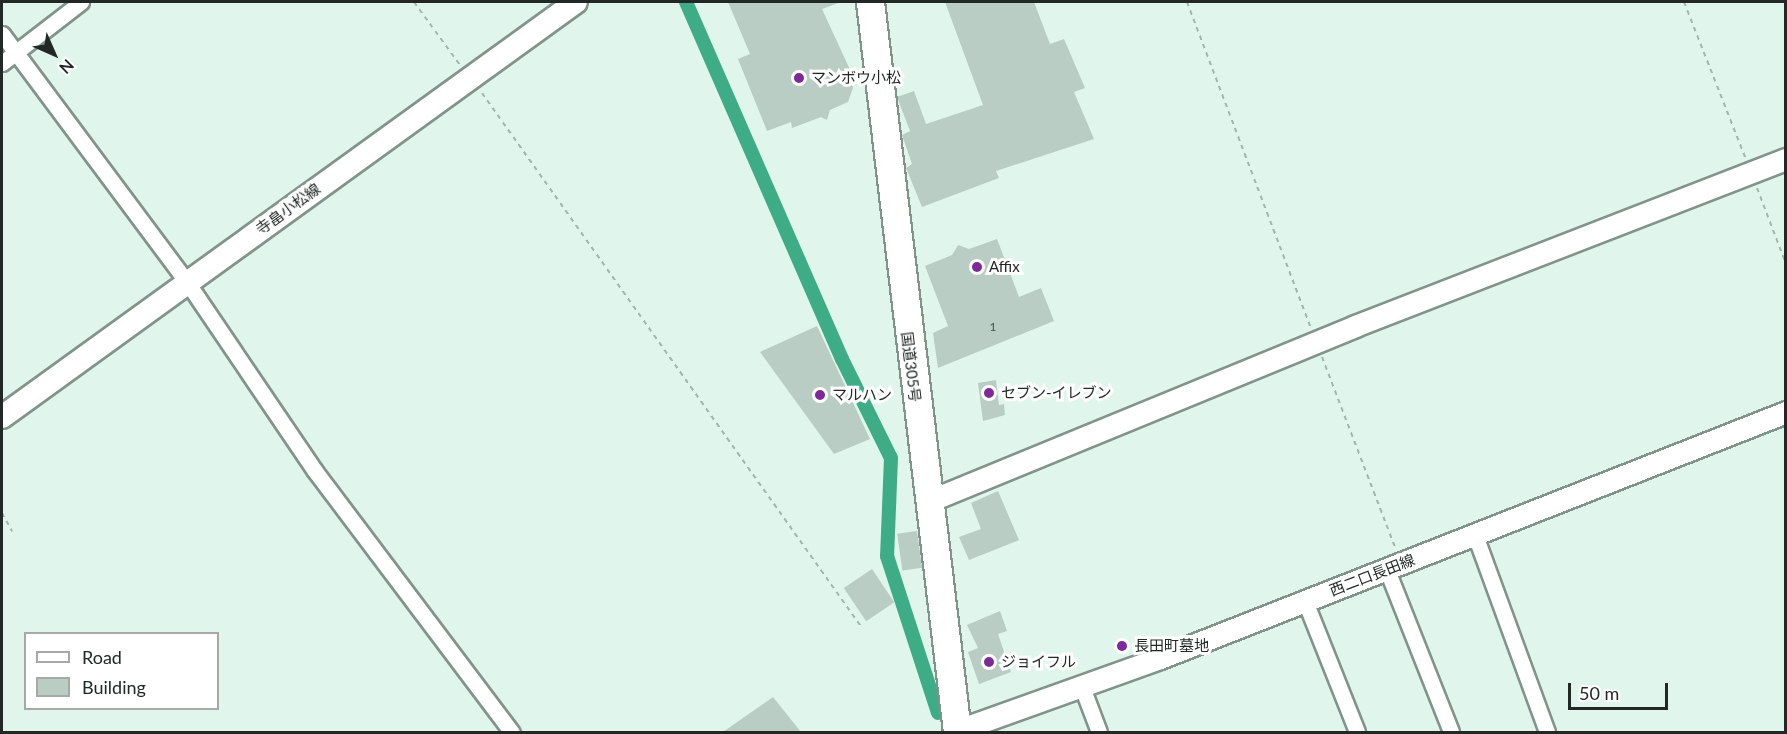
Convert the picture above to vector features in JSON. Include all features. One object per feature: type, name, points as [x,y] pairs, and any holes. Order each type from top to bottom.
[{"type":"highway","name":"国道305号","points":[[870,2],[955,732]]},
{"type":"main road","name":"寺畠小松線","points":[[2,417],[187,282],[476,86],[576,2]]},
{"type":"street","points":[[2,63],[81,2]]},
{"type":"street","points":[[2,34],[18,52],[187,282],[315,471],[512,732]]},
{"type":"street","points":[[928,501],[1316,343],[1785,159]]},
{"type":"street","name":"西二口長田線","points":[[955,732],[1082,687],[1394,567],[1785,412]]},
{"type":"street","points":[[1475,535],[1547,732]]},
{"type":"street","points":[[1394,567],[1451,732]]},
{"type":"street","points":[[1305,601],[1357,732]]},
{"type":"street","points":[[1082,687],[1099,732]]},
{"type":"path","points":[[414,2],[862,628]]},
{"type":"path","points":[[1186,2],[1316,343],[1394,567]]},
{"type":"path","points":[[1684,2],[1785,264]]},
{"type":"path","points":[[2,513],[12,531]]},
{"type":"building","name":"マンボウ小松","points":[[728,2],[841,2],[822,9],[852,74],[853,88],[848,102],[830,110],[827,120],[821,117],[792,128],[791,122],[767,131],[738,59],[750,54]]},
{"type":"building","points":[[945,2],[1034,2],[1050,44],[1064,39],[1085,88],[1074,92],[1094,139],[996,171],[999,178],[922,207],[906,168],[912,164],[902,135],[910,131],[897,97],[914,91],[926,124],[983,105]]},
{"type":"building","points":[[997,239],[1019,297],[1041,288],[1054,321],[938,368],[933,333],[948,326],[925,266],[952,255],[958,245],[969,249]]},
{"type":"building","name":"マルハン","points":[[817,326],[870,439],[834,454],[760,352]]},
{"type":"building","name":"セブン-イレブン","points":[[996,380],[999,405],[1004,404],[1005,415],[983,421],[978,383]]},
{"type":"building","points":[[998,491],[1019,540],[969,560],[959,537],[981,529],[971,503]]},
{"type":"building","points":[[917,531],[922,568],[902,570],[897,534]]},
{"type":"building","points":[[872,569],[894,602],[866,621],[844,588]]},
{"type":"building","points":[[1000,611],[1007,631],[998,634],[1011,672],[979,684],[968,652],[978,648],[967,625]]},
{"type":"building","points":[[773,697],[801,732],[723,732]]},
{"type":"waterway","points":[[686,2],[842,359],[891,458],[887,556],[938,713]]},
{"type":"place","name":"マンボウ小松","points":[[799,78]]},
{"type":"place","name":"Affix","points":[[977,267]]},
{"type":"place","name":"セブン-イレブン","points":[[989,393]]},
{"type":"place","name":"マルハン","points":[[820,395]]},
{"type":"place","name":"長田町墓地","points":[[1122,646]]},
{"type":"place","name":"ジョイフル","points":[[989,662]]}]
